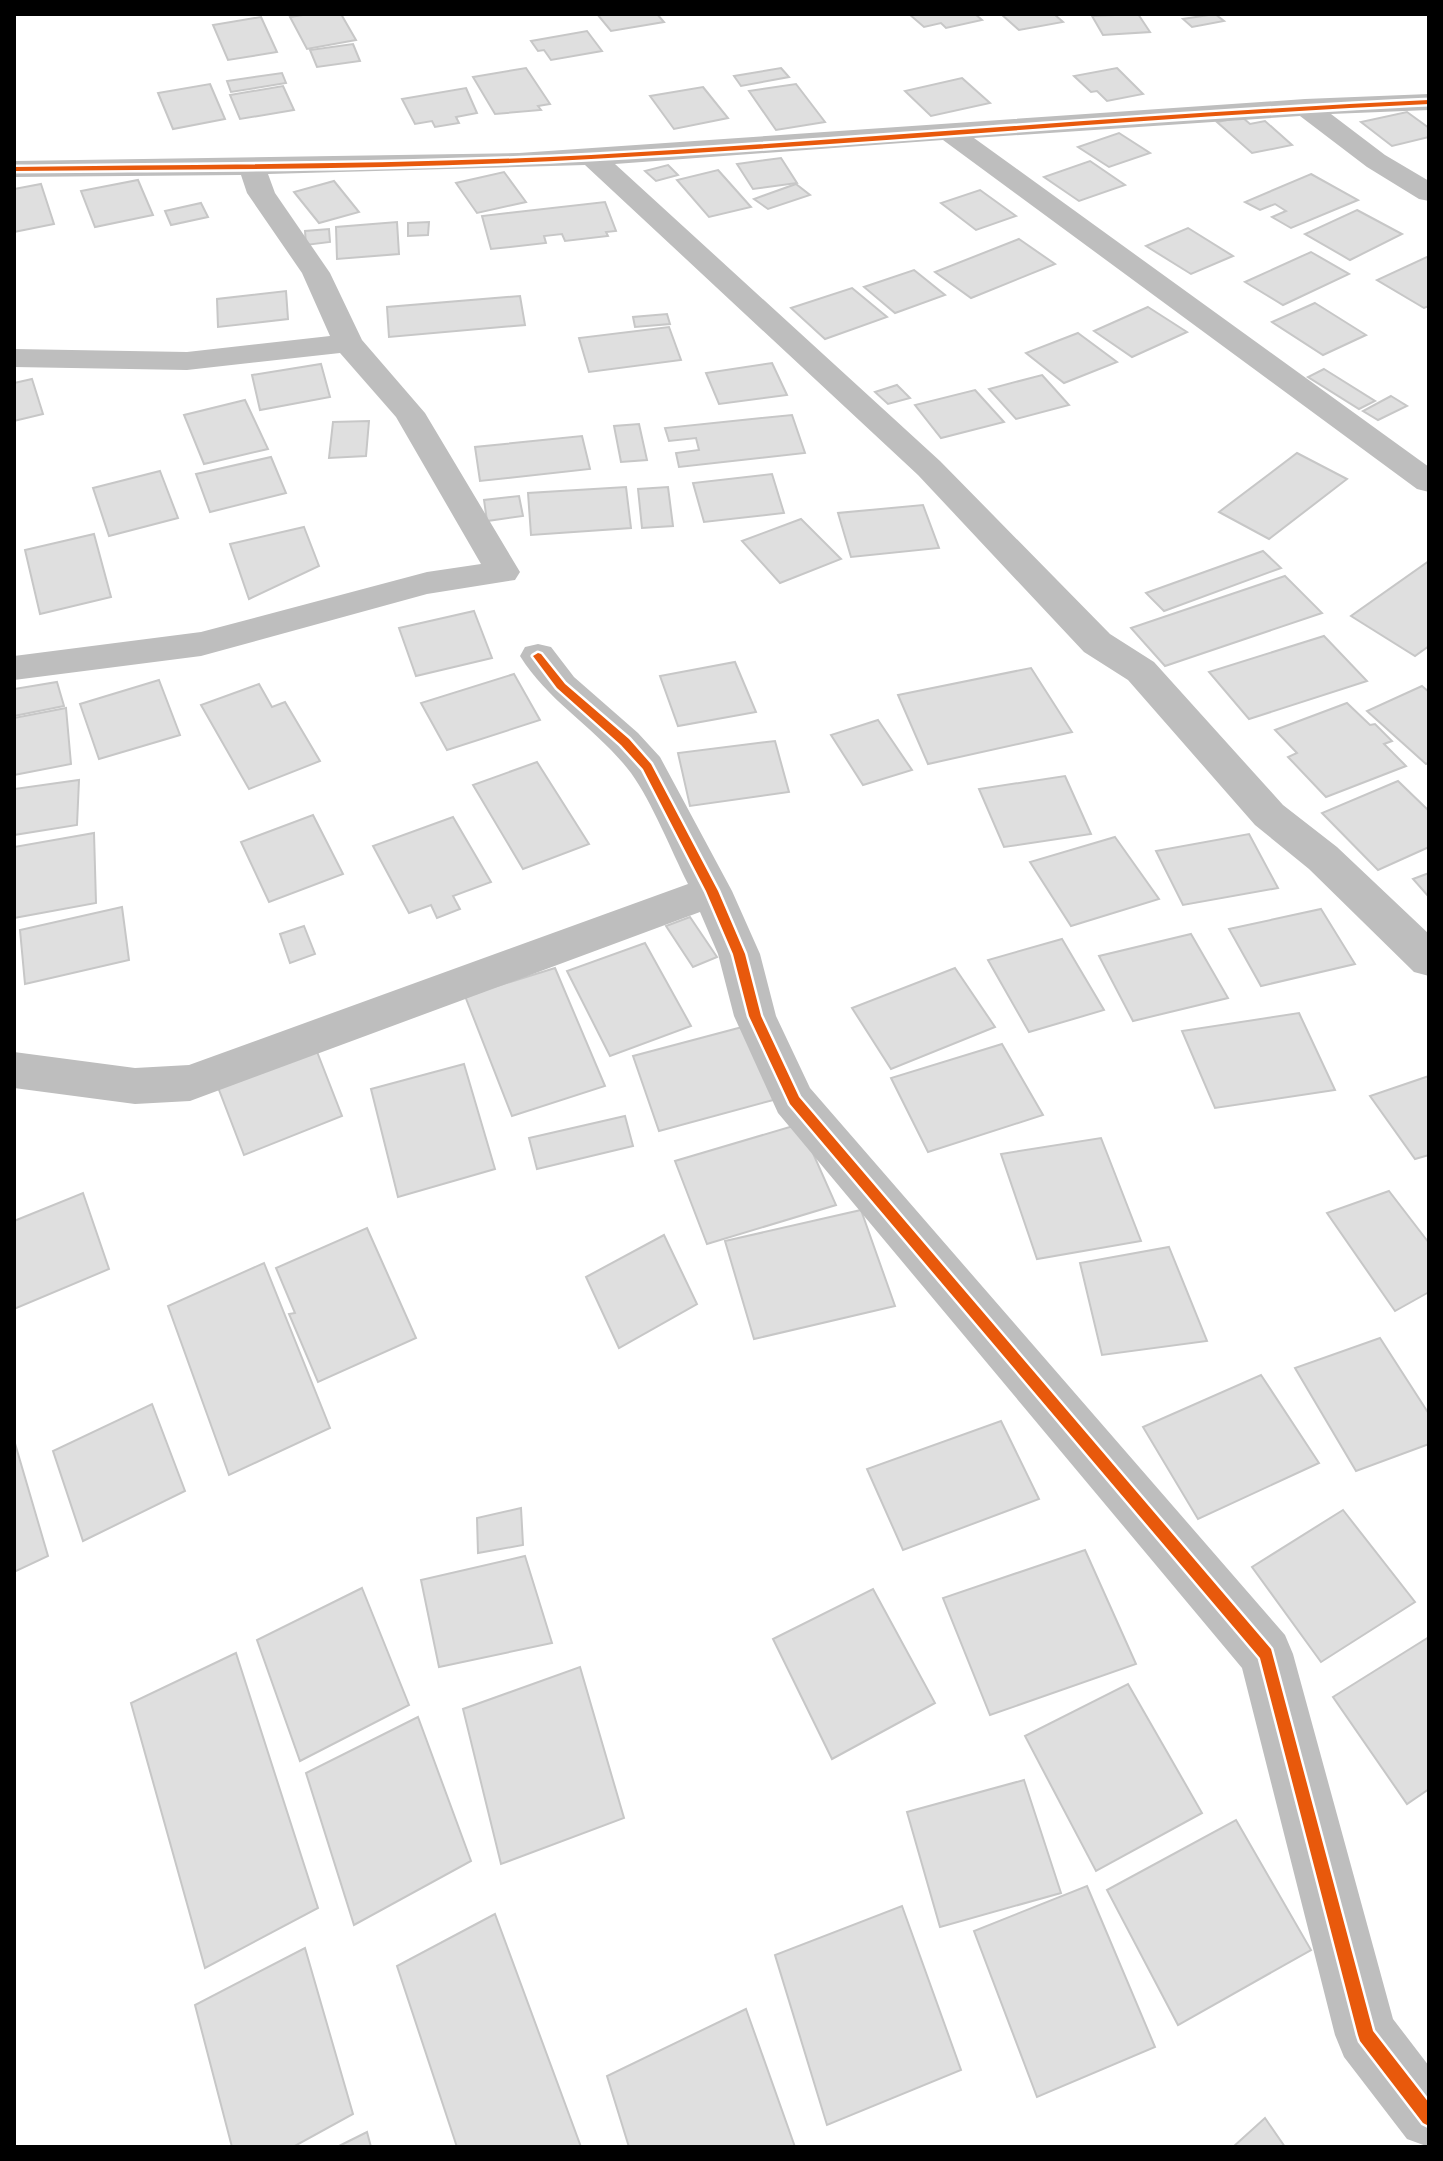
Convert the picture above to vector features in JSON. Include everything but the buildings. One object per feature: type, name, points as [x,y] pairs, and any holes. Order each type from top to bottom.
[{"type":"street","points":[[14,169],[252,169],[592,157],[1305,107],[1429,102]]},
{"type":"street","points":[[1305,107],[1376,161],[1429,193]]},
{"type":"street","points":[[951,134],[1429,482]]},
{"type":"street","points":[[592,157],[929,468],[1097,643],[1141,671],[1269,815],[1323,858],[1429,960]]},
{"type":"street","points":[[14,668],[201,644],[427,583],[503,572],[409,413],[348,343],[316,273],[261,193],[252,169]]},
{"type":"street","points":[[14,358],[187,361],[348,343]]},
{"type":"street","points":[[538,656],[561,686],[625,742],[647,767],[712,891],[739,954],[755,1016],[794,1100],[1266,1654],[1366,2035],[1429,2117]]},
{"type":"street","points":[[14,1070],[135,1086],[190,1083],[712,891]]},
{"type":"cycle path","points":[[14,169],[519,161],[1219,113],[1429,102]]},
{"type":"cycle path","points":[[538,656],[561,686],[625,742],[647,767],[712,891],[739,954],[755,1016],[794,1100],[1266,1654],[1366,2035],[1429,2117]]}]
